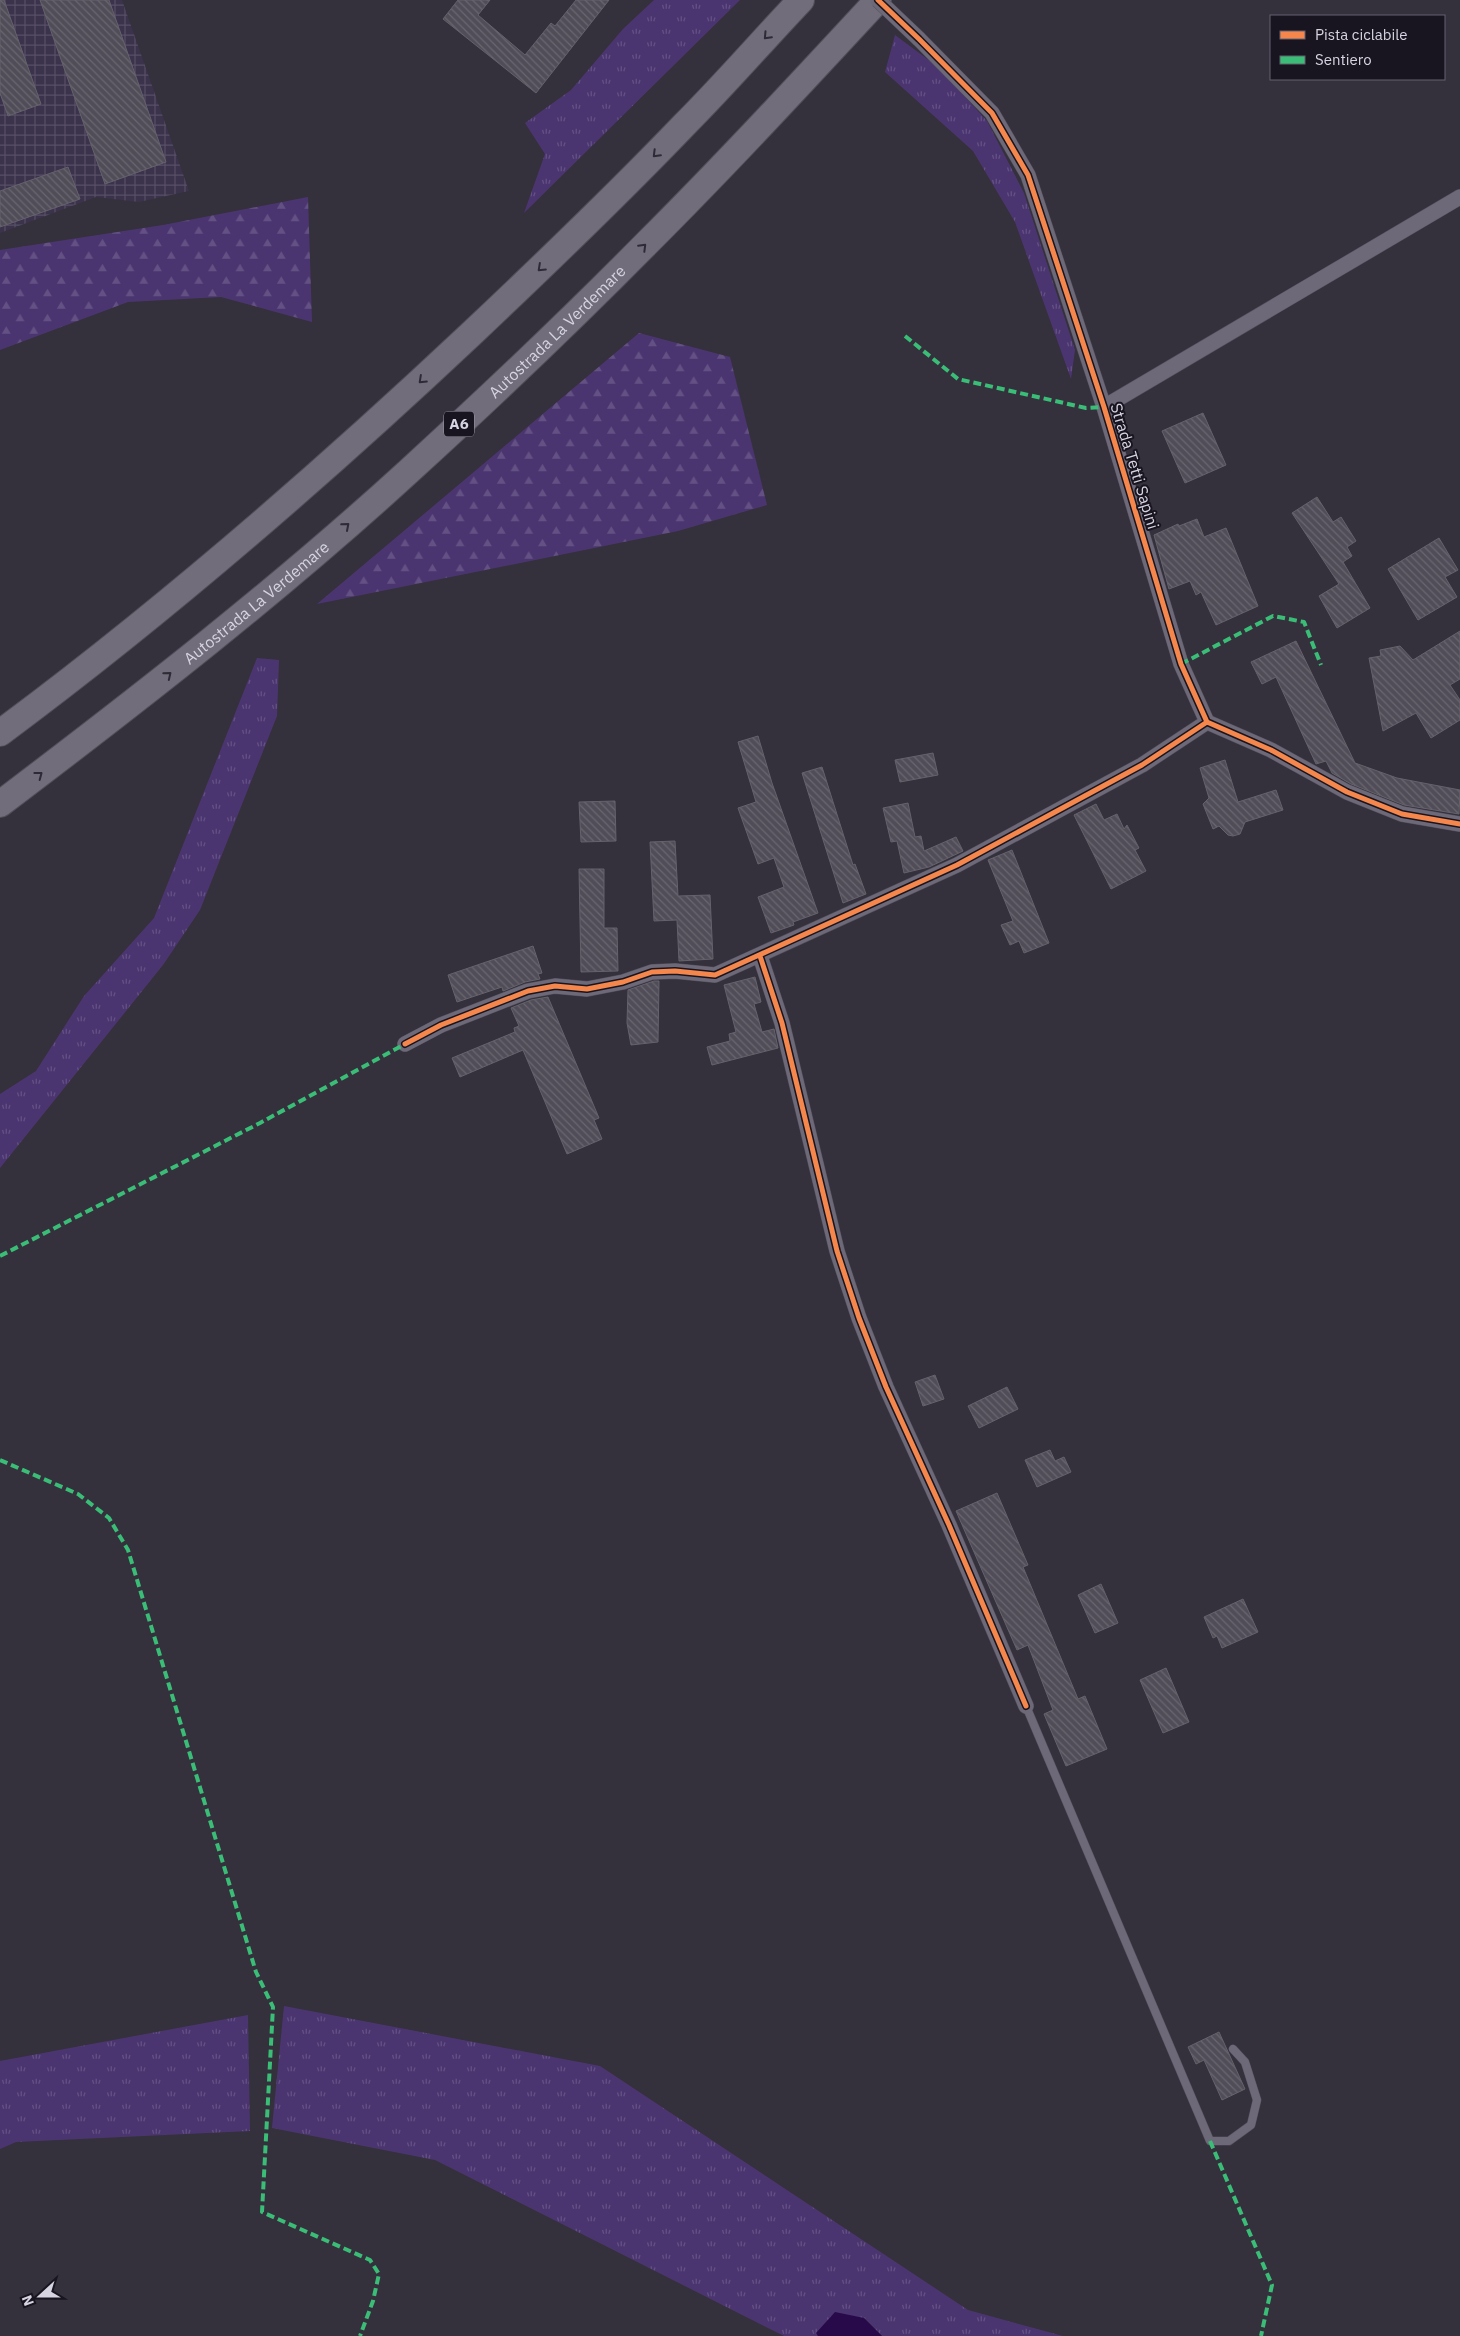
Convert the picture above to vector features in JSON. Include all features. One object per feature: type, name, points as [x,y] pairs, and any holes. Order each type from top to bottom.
[{"type":"highway","points":[[0,733],[98,660],[247,537],[373,426],[561,249],[686,124],[801,0]]},
{"type":"highway","name":"Autostrada La Verdemare","points":[[0,804],[151,689],[279,584],[407,473],[557,333],[648,243],[878,0]]},
{"type":"street","name":"Strada Tetti Sapini","points":[[878,0],[992,113],[1028,175],[1104,407],[1181,664],[1207,722]]},
{"type":"street","points":[[1104,407],[1460,197]]},
{"type":"street","points":[[405,1044],[441,1025],[528,991],[555,986],[587,989],[623,982],[652,972],[674,971],[716,975],[957,865],[1142,765],[1207,722],[1271,750],[1347,792],[1402,814],[1460,824]]},
{"type":"street","points":[[760,956],[782,1023],[837,1251],[859,1318],[886,1387],[949,1525],[1026,1706]]},
{"type":"lane","points":[[1026,1706],[1210,2141],[1229,2141],[1251,2126],[1257,2100],[1245,2062],[1233,2049]]},
{"type":"shaded area","points":[[0,0],[122,0],[189,191],[139,202],[96,197],[0,233]]},
{"type":"shaded area","points":[[835,2312],[864,2318],[882,2336],[818,2336],[816,2333]]},
{"type":"green space","points":[[654,0],[740,0],[524,213],[545,154],[525,123],[571,90],[623,29]]},
{"type":"green space","points":[[895,35],[938,67],[987,121],[1024,193],[1075,350],[1071,379],[1015,222],[973,151],[885,72]]},
{"type":"green space","points":[[308,197],[312,322],[221,297],[128,302],[0,350],[0,250],[163,225]]},
{"type":"green space","points":[[639,333],[730,357],[767,505],[678,531],[317,604]]},
{"type":"green space","points":[[257,658],[279,660],[277,716],[200,910],[163,965],[0,1168],[0,1094],[36,1071],[84,996],[154,918]]},
{"type":"green space","points":[[284,2006],[600,2066],[968,2310],[1063,2336],[882,2336],[864,2318],[817,2333],[818,2336],[784,2336],[435,2160],[272,2128]]},
{"type":"green space","points":[[248,2015],[250,2131],[16,2142],[0,2149],[0,2061]]},
{"type":"building","points":[[0,0],[4,0],[41,104],[8,116],[0,93]]},
{"type":"building","points":[[40,0],[109,0],[166,162],[105,184]]},
{"type":"building","points":[[458,0],[490,0],[478,15],[525,55],[551,23],[555,26],[576,0],[609,0],[536,93],[443,19]]},
{"type":"building","points":[[68,167],[80,199],[0,227],[0,191]]},
{"type":"building","points":[[1203,413],[1226,465],[1185,483],[1162,431]]},
{"type":"building","points":[[1317,497],[1333,522],[1341,517],[1356,541],[1347,547],[1352,556],[1343,562],[1370,608],[1337,628],[1319,596],[1339,584],[1292,513]]},
{"type":"building","points":[[1197,519],[1204,537],[1226,528],[1258,606],[1216,625],[1201,592],[1196,595],[1190,581],[1169,589],[1154,535],[1178,524],[1179,526]]},
{"type":"building","points":[[1439,538],[1458,570],[1445,577],[1457,597],[1418,620],[1388,569]]},
{"type":"building","points":[[1460,631],[1460,679],[1450,685],[1460,700],[1460,720],[1431,738],[1416,713],[1383,731],[1369,658],[1381,656],[1380,650],[1400,646],[1413,660]]},
{"type":"building","points":[[1296,641],[1355,763],[1397,778],[1460,790],[1459,814],[1404,805],[1351,784],[1332,773],[1326,761],[1316,764],[1276,677],[1262,684],[1251,662]]},
{"type":"building","points":[[758,736],[772,783],[818,913],[793,922],[794,925],[771,933],[758,897],[784,887],[774,858],[758,864],[738,808],[756,802],[738,742]]},
{"type":"building","points":[[933,753],[938,775],[900,782],[895,760]]},
{"type":"building","points":[[1225,760],[1238,802],[1276,790],[1283,810],[1245,822],[1240,834],[1233,836],[1228,835],[1219,826],[1213,829],[1203,804],[1209,798],[1200,768]]},
{"type":"building","points":[[822,767],[853,865],[855,864],[866,894],[843,903],[802,773]]},
{"type":"building","points":[[615,801],[616,841],[581,842],[579,802]]},
{"type":"building","points":[[908,803],[915,837],[921,836],[924,851],[956,837],[963,851],[929,867],[904,873],[897,841],[891,842],[883,808]]},
{"type":"building","points":[[1096,804],[1104,820],[1117,814],[1124,829],[1127,825],[1139,848],[1135,850],[1146,871],[1111,889],[1074,815]]},
{"type":"building","points":[[675,841],[678,896],[710,895],[713,959],[679,961],[677,920],[654,921],[650,842]]},
{"type":"building","points":[[1012,850],[1049,943],[1024,953],[1019,941],[1010,945],[1001,925],[1013,921],[988,860]]},
{"type":"building","points":[[579,869],[604,869],[604,928],[617,928],[618,971],[581,972]]},
{"type":"building","points":[[533,946],[542,973],[538,974],[540,979],[525,982],[503,991],[502,987],[457,1002],[448,975]]},
{"type":"building","points":[[755,977],[761,1002],[754,1004],[762,1032],[774,1029],[778,1048],[712,1065],[707,1047],[730,1041],[729,1034],[736,1032],[724,985]]},
{"type":"building","points":[[659,981],[658,1042],[631,1045],[627,1023],[628,990]]},
{"type":"building","points":[[548,997],[599,1118],[594,1120],[602,1139],[567,1154],[523,1050],[460,1077],[452,1058],[515,1032],[514,1028],[519,1026],[511,1008],[531,1000]]},
{"type":"building","points":[[935,1375],[944,1399],[923,1406],[915,1382]]},
{"type":"building","points":[[1007,1387],[1018,1409],[979,1428],[968,1406]]},
{"type":"building","points":[[1050,1450],[1055,1461],[1064,1457],[1071,1472],[1037,1487],[1025,1460]]},
{"type":"building","points":[[997,1493],[1028,1565],[1023,1567],[1078,1699],[1085,1696],[1107,1749],[1066,1766],[1044,1714],[1053,1710],[1028,1645],[1017,1650],[956,1511]]},
{"type":"building","points":[[1101,1584],[1118,1623],[1095,1633],[1078,1595]]},
{"type":"building","points":[[1243,1599],[1258,1632],[1222,1648],[1217,1636],[1213,1638],[1204,1617]]},
{"type":"building","points":[[1166,1668],[1189,1722],[1163,1733],[1140,1680]]},
{"type":"building","points":[[1219,2032],[1245,2089],[1222,2100],[1204,2060],[1196,2064],[1188,2047]]},
{"type":"marked path","points":[[905,336],[958,379],[1086,408],[1104,407]]},
{"type":"marked path","points":[[1181,664],[1273,616],[1304,622],[1321,665]]},
{"type":"marked path","points":[[0,1256],[260,1123],[405,1044]]},
{"type":"marked path","points":[[0,1460],[78,1494],[109,1518],[128,1550],[256,1972],[273,2007],[262,2212],[370,2260],[379,2274],[373,2301],[360,2336]]},
{"type":"marked path","points":[[1210,2141],[1272,2285],[1261,2336]]},
{"type":"cycle path","points":[[878,0],[992,113],[1028,175],[1104,407],[1181,664],[1207,722],[1271,750],[1347,792],[1402,814],[1460,824]]},
{"type":"cycle path","points":[[405,1044],[441,1025],[528,991],[555,986],[587,989],[623,982],[652,972],[675,971],[715,975],[957,865],[1142,765],[1207,722]]},
{"type":"cycle path","points":[[760,956],[782,1023],[837,1251],[859,1318],[886,1387],[949,1525],[1026,1706]]}]
